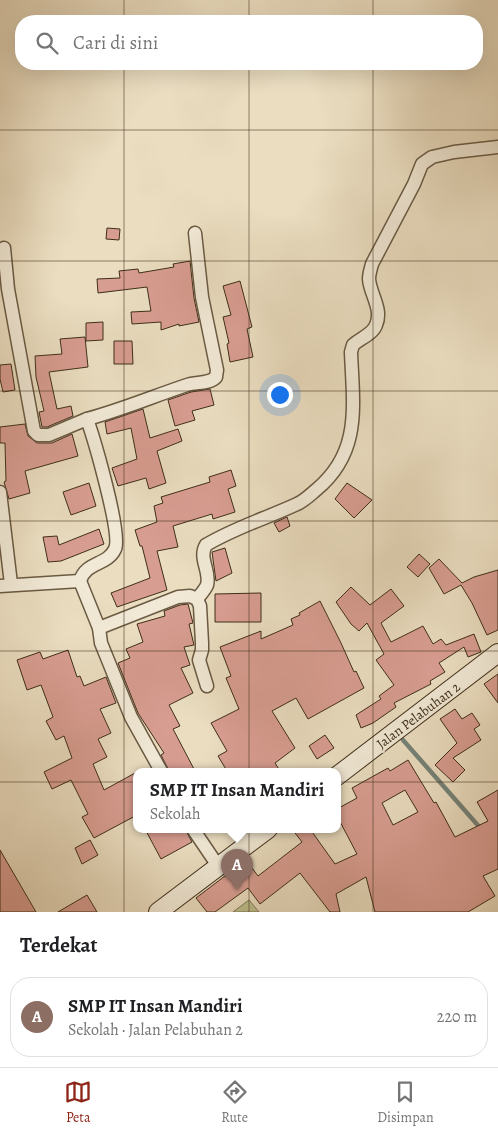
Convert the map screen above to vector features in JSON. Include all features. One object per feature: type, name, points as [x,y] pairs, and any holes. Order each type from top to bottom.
[{"type":"main road","name":"Jalan Pelabuhan 2","points":[[341,773],[498,653]]},
{"type":"main road","points":[[158,912],[263,833]]},
{"type":"street","points":[[197,599],[206,587],[207,580],[203,554],[206,545],[300,502],[321,486],[340,464],[348,443],[354,410],[351,352],[353,345],[373,330],[378,319],[378,310],[372,290],[370,274],[372,264],[414,184],[422,164],[432,157],[454,152],[498,147]]},
{"type":"street","points":[[4,248],[8,289],[34,431],[38,435],[49,435],[87,419],[193,383],[211,381],[216,378],[217,370],[202,296],[195,233]]},
{"type":"street","points":[[87,419],[116,531],[116,547],[109,557],[90,566],[82,574],[80,581],[99,628],[101,643],[131,717],[159,768]]},
{"type":"street","points":[[0,492],[5,585],[80,581]]},
{"type":"street","points":[[99,628],[178,597],[190,596],[197,599],[200,606],[202,643],[199,660],[207,686]]},
{"type":"street","points":[[196,833],[218,866]]},
{"type":"green space","points":[[249,900],[259,912],[233,912]]},
{"type":"building","points":[[107,228],[120,229],[119,240],[106,239]]},
{"type":"building","points":[[190,261],[199,322],[179,326],[179,324],[161,330],[161,322],[132,324],[131,312],[151,311],[147,287],[98,293],[97,279],[120,278],[119,271],[138,269],[139,273],[174,267],[173,264]]},
{"type":"building","points":[[240,281],[252,327],[247,329],[253,357],[230,362],[227,344],[229,343],[223,317],[231,315],[223,286]]},
{"type":"building","points":[[103,322],[103,340],[86,341],[86,323]]},
{"type":"building","points":[[85,337],[88,367],[49,372],[57,409],[71,406],[73,416],[47,427],[42,427],[39,412],[44,411],[36,377],[35,356],[62,354],[60,339]]},
{"type":"building","points":[[114,341],[132,341],[133,364],[114,364]]},
{"type":"building","points":[[11,364],[15,390],[3,392],[0,379],[0,365]]},
{"type":"building","points":[[210,389],[214,405],[192,411],[195,420],[175,426],[168,400],[191,392]]},
{"type":"building","points":[[143,409],[150,438],[178,429],[182,441],[157,451],[166,483],[149,489],[146,478],[118,486],[112,468],[137,459],[131,428],[107,434],[105,422]]},
{"type":"building","points":[[25,424],[28,436],[37,443],[52,443],[72,434],[78,456],[25,471],[30,493],[9,499],[4,482],[6,481],[5,443],[0,443],[0,427]]},
{"type":"building","points":[[231,470],[236,486],[228,489],[235,512],[213,519],[212,514],[173,526],[178,547],[157,551],[167,590],[117,607],[111,593],[150,578],[142,546],[140,546],[135,530],[157,522],[154,506],[163,503],[161,497],[210,482],[209,477]]},
{"type":"building","points":[[89,483],[96,506],[71,515],[63,492]]},
{"type":"building","points":[[347,483],[372,500],[354,518],[335,499]]},
{"type":"building","points":[[287,517],[290,526],[279,532],[274,523]]},
{"type":"building","points":[[99,529],[104,544],[61,561],[48,562],[43,537],[57,536],[59,545]]},
{"type":"building","points":[[225,548],[232,573],[216,581],[212,552]]},
{"type":"building","points":[[419,554],[430,564],[418,577],[407,567]]},
{"type":"building","points":[[439,559],[462,583],[474,577],[498,570],[498,630],[487,635],[461,585],[444,594],[429,568]]},
{"type":"building","points":[[351,587],[370,605],[391,589],[404,606],[381,623],[391,642],[423,626],[433,644],[441,639],[446,645],[474,634],[481,652],[468,657],[464,647],[439,663],[445,672],[430,681],[431,684],[394,703],[396,707],[373,723],[361,728],[356,715],[381,699],[379,696],[394,685],[376,660],[384,654],[367,623],[359,631],[351,624],[336,602]]},
{"type":"building","points":[[261,593],[261,622],[215,622],[215,594]]},
{"type":"building","points":[[320,601],[354,672],[356,671],[364,688],[308,719],[296,698],[272,711],[295,748],[275,763],[278,768],[225,768],[218,756],[227,751],[211,723],[239,709],[226,678],[231,676],[220,647],[261,631],[261,639],[293,625],[291,619],[300,615],[299,613]]},
{"type":"building","points":[[188,604],[193,623],[189,624],[194,645],[184,647],[190,665],[181,668],[193,693],[169,705],[180,726],[173,729],[193,768],[168,768],[161,755],[164,753],[138,713],[118,663],[130,658],[126,649],[143,642],[137,624],[165,616],[164,611]]},
{"type":"building","points":[[68,650],[77,677],[80,676],[84,686],[106,677],[116,703],[100,709],[111,733],[98,739],[107,757],[93,764],[104,790],[133,774],[133,817],[94,838],[82,817],[88,814],[71,780],[52,789],[44,772],[72,758],[64,736],[56,740],[46,721],[53,717],[41,685],[27,690],[17,660],[40,652],[43,659]]},
{"type":"building","points":[[498,674],[498,703],[484,684]]},
{"type":"building","points":[[455,709],[462,719],[472,713],[480,725],[474,729],[481,740],[453,758],[465,770],[453,782],[435,765],[457,743],[440,719]]},
{"type":"building","points":[[325,735],[334,748],[317,759],[309,746]]},
{"type":"building","points":[[408,760],[434,803],[436,802],[455,837],[488,821],[477,802],[498,790],[498,869],[483,876],[495,896],[468,912],[375,912],[366,877],[336,894],[340,912],[330,912],[300,873],[260,904],[248,888],[215,912],[207,912],[196,898],[246,860],[258,876],[302,842],[295,833],[313,833],[335,864],[357,854],[341,824],[341,807],[357,798],[352,788],[388,768],[390,771]],"holes":[[[405,790],[418,812],[393,825],[382,803]]]},
{"type":"building","points":[[147,833],[187,833],[192,842],[161,859]]},
{"type":"building","points":[[90,840],[98,855],[82,864],[75,848]]},
{"type":"building","points":[[0,850],[36,912],[0,912]]},
{"type":"building","points":[[87,895],[97,912],[58,912]]},
{"type":"waterway","points":[[403,740],[482,830]]},
{"type":"place","name":"SMP IT Insan Mandiri","points":[[237,890]]}]
